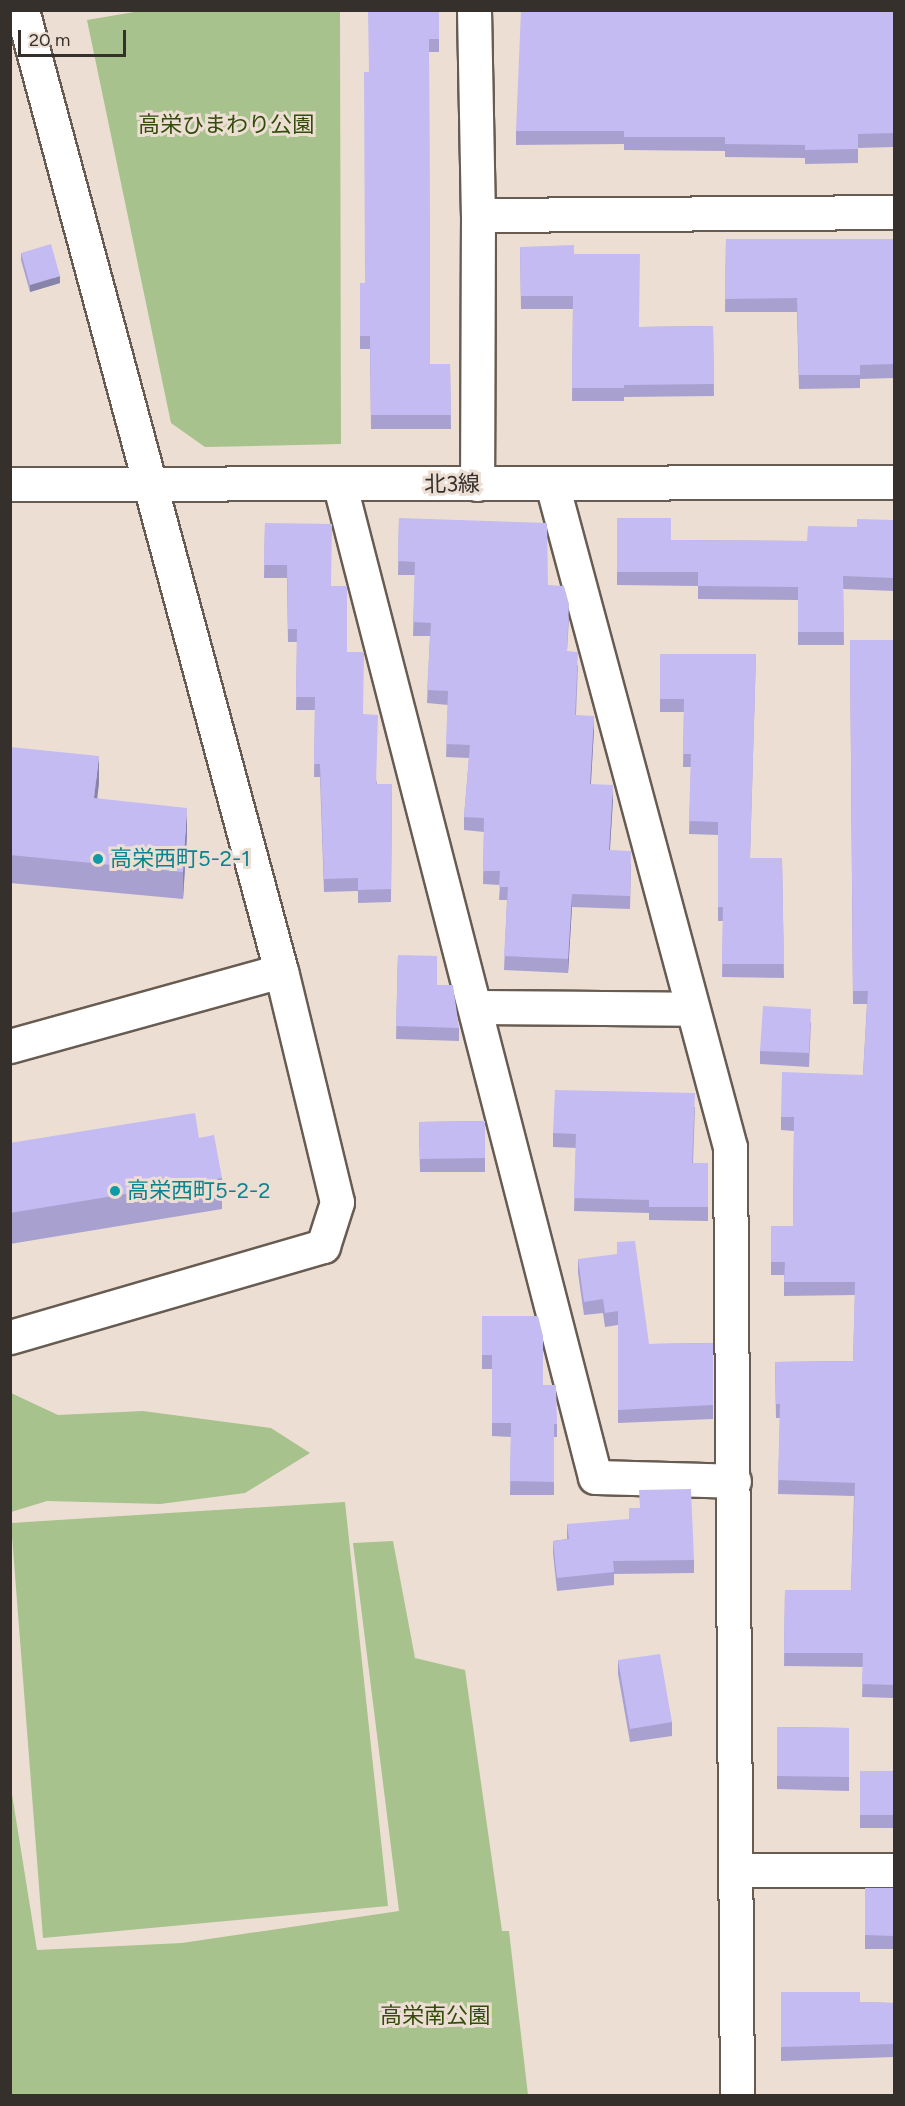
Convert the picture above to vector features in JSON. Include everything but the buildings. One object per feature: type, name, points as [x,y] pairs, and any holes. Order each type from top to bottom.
[{"type":"street","points":[[10,1336],[323,1246],[337,1202],[281,971],[22,10]]},
{"type":"street","points":[[474,10],[478,215],[477,484]]},
{"type":"street","points":[[478,215],[894,212]]},
{"type":"street","name":"北3線","points":[[10,484],[151,483],[340,486],[894,482]]},
{"type":"street","points":[[552,484],[691,1009],[730,1147],[737,2096]]},
{"type":"street","points":[[340,486],[477,1007],[595,1477],[734,1481]]},
{"type":"street","points":[[10,1046],[281,971]]},
{"type":"street","points":[[477,1007],[691,1009]]},
{"type":"street","points":[[736,1870],[894,1870]]},
{"type":"green space","name":"高栄ひまわり公園","points":[[140,11],[340,11],[341,444],[205,447],[171,423],[87,20]]},
{"type":"green space","points":[[11,1393],[58,1415],[143,1411],[271,1428],[310,1453],[245,1493],[160,1504],[47,1501],[11,1512]]},
{"type":"green space","points":[[345,1502],[388,1906],[43,1938],[11,1523]]},
{"type":"green space","name":"高栄南公園","points":[[393,1541],[415,1658],[465,1670],[502,1931],[509,1931],[528,2095],[11,2095],[11,1788],[37,1950],[182,1943],[399,1911],[353,1543]]},
{"type":"place","name":"高栄西町5-2-1","points":[[98,859]]},
{"type":"place","name":"高栄西町5-2-2","points":[[115,1191]]}]
